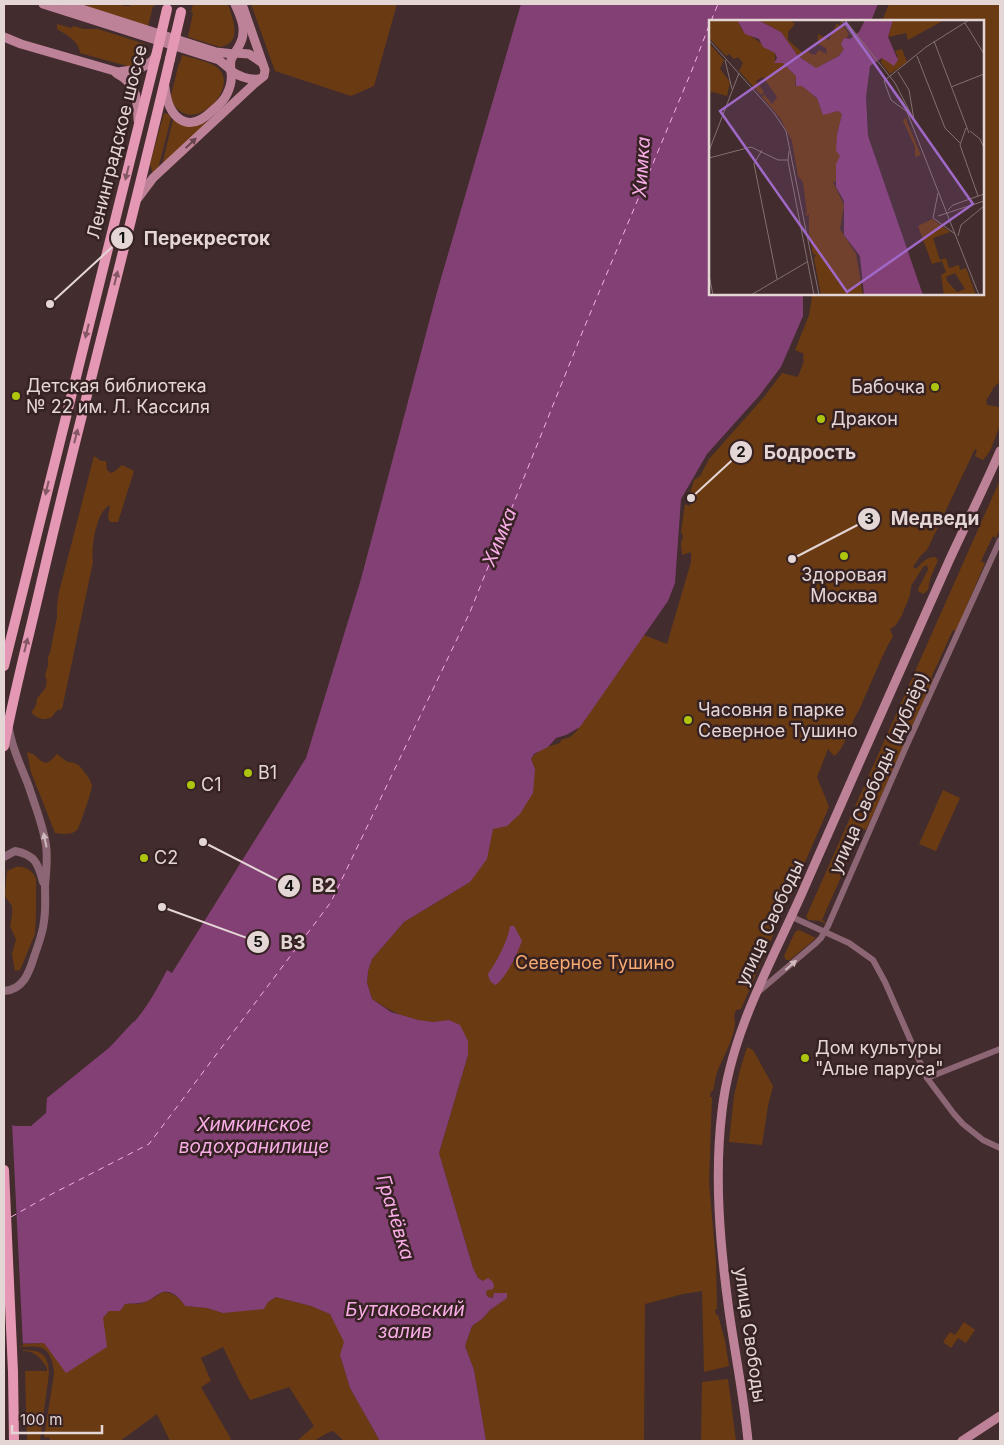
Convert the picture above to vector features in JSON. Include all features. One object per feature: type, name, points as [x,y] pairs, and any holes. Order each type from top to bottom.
[{"type":"main road","points":[[43,4],[219,60],[241,77],[254,80],[259,79]]},
{"type":"main road","points":[[68,4],[216,52],[249,54],[262,62]]},
{"type":"main road","points":[[164,83],[166,97],[174,115],[185,121],[196,121],[207,116],[223,101],[230,88],[231,61],[244,34],[242,22],[235,4]]},
{"type":"main road","points":[[134,204],[153,178],[265,74],[259,50],[242,4]]},
{"type":"main road","name":"Ленинградское шоссе","points":[[4,666],[139,126],[167,6]]},
{"type":"main road","name":"Ленинградское шоссе","points":[[4,746],[65,479],[182,8]]},
{"type":"main road","points":[[4,39],[111,71],[125,78],[135,89],[139,126]]},
{"type":"main road","points":[[111,71],[124,72],[139,69],[151,62],[156,56]]},
{"type":"main road","name":"улица Свободы","points":[[748,1441],[720,1234],[718,1200],[719,1143],[724,1092],[738,1040],[755,996],[792,917],[952,554],[1000,451]]},
{"type":"main road","points":[[4,1170],[13,1372],[14,1441]]},
{"type":"main road","points":[[962,1441],[1000,1416]]},
{"type":"street","name":"улица Свободы (дублёр)","points":[[755,996],[816,943],[828,926],[905,749],[1000,540]]},
{"type":"street","points":[[4,991],[18,987],[32,964],[44,920],[47,865],[46,846],[39,817],[14,747],[8,722]]},
{"type":"street","points":[[4,857],[15,851],[30,856],[36,861],[45,888]]},
{"type":"street","points":[[792,917],[849,943],[865,953],[876,965],[927,1078],[963,1124],[983,1140],[1000,1148]]},
{"type":"street","points":[[927,1078],[1000,1048]]},
{"type":"green space","points":[[76,4],[122,4],[123,6],[130,6],[130,4],[155,4],[155,6],[153,6],[148,26]]},
{"type":"green space","points":[[193,4],[228,4],[234,23],[232,41],[220,47],[188,37]]},
{"type":"green space","points":[[251,4],[397,4],[374,86],[351,96],[275,71]]},
{"type":"green space","name":"Северное Тушино","points":[[889,4],[1000,4],[1000,385],[998,383],[994,387],[986,401],[987,405],[1000,407],[1000,425],[990,451],[983,460],[975,456],[977,450],[975,449],[927,550],[913,567],[916,569],[929,558],[935,557],[938,560],[930,579],[928,590],[923,594],[918,591],[928,570],[927,565],[923,567],[911,586],[910,595],[902,615],[895,626],[890,629],[893,636],[843,744],[834,756],[828,749],[817,777],[829,807],[741,1009],[736,1010],[730,1043],[717,1073],[713,1091],[711,1091],[709,1182],[716,1262],[717,1309],[715,1309],[725,1341],[729,1366],[704,1372],[702,1291],[645,1304],[644,1441],[486,1441],[474,1370],[465,1346],[472,1326],[506,1298],[488,1297],[486,1294],[489,1288],[487,1280],[483,1281],[478,1278],[473,1268],[439,1153],[468,1055],[468,1041],[449,1020],[425,1022],[409,1018],[393,1012],[372,999],[367,983],[368,971],[372,959],[404,922],[470,882],[490,841],[493,829],[535,769],[531,759],[533,756],[544,749],[560,743],[561,740],[575,733],[644,635],[667,644],[691,562],[691,552],[682,555],[681,544],[683,536],[681,532],[685,504],[690,506],[690,493],[694,480],[700,476],[709,459],[764,397],[782,373],[798,377],[804,361],[804,354],[795,350],[809,315],[812,297],[809,295],[984,295],[984,20],[882,20]]},
{"type":"green space","points":[[57,24],[71,28],[74,26],[83,29],[98,29],[145,44],[144,57],[140,63],[131,67],[80,53],[75,42],[57,29]]},
{"type":"green space","points":[[182,55],[212,64],[219,69],[223,77],[220,95],[206,110],[197,114],[188,115],[180,111],[172,100],[171,95]]},
{"type":"green space","points":[[164,113],[168,114],[171,118],[158,169],[153,174],[150,164]]},
{"type":"green space","points":[[173,120],[192,126],[209,121],[162,165]]},
{"type":"green space","points":[[94,456],[101,461],[106,461],[107,470],[111,473],[122,465],[134,471],[118,522],[110,522],[108,518],[110,505],[101,514],[95,530],[93,562],[62,709],[57,710],[50,718],[42,719],[31,712],[46,685],[45,675],[57,617],[59,592]]},
{"type":"green space","points":[[1000,480],[1000,529],[996,538],[993,536],[981,561],[985,563],[956,631],[953,630],[931,678],[934,679],[912,726],[907,725],[901,739],[906,741],[866,830],[862,829],[822,920],[826,923],[809,920],[806,917]]},
{"type":"green space","points":[[27,752],[46,763],[57,754],[66,761],[78,765],[89,779],[92,786],[81,822],[75,832],[67,834],[55,833],[31,772]]},
{"type":"green space","points":[[943,790],[960,798],[936,851],[919,844]]},
{"type":"green space","points":[[16,867],[28,869],[36,879],[36,914],[35,934],[20,970],[15,971],[12,954],[16,939],[10,926],[12,906],[5,893],[7,871]]},
{"type":"green space","points":[[799,930],[816,938],[790,960],[786,960],[784,956],[795,932]]},
{"type":"green space","points":[[747,1047],[753,1050],[773,1086],[762,1145],[729,1142],[734,1096]]},
{"type":"green space","points":[[163,1292],[176,1296],[185,1306],[207,1308],[223,1313],[268,1302],[276,1297],[311,1306],[330,1314],[345,1342],[340,1355],[350,1388],[380,1441],[344,1441],[333,1431],[314,1441],[297,1441],[314,1426],[289,1387],[250,1400],[223,1347],[201,1358],[211,1381],[201,1387],[231,1439],[229,1441],[170,1441],[157,1414],[120,1441],[50,1441],[50,1438],[44,1437],[54,1374],[52,1361],[46,1350],[34,1347],[20,1347],[20,1344],[44,1343],[103,1318],[109,1311],[119,1311],[125,1304],[138,1304]]},
{"type":"green space","points":[[964,1322],[975,1330],[966,1343],[958,1338],[951,1348],[943,1342],[950,1332],[955,1335]]},
{"type":"green space","points":[[23,1350],[39,1352],[47,1361],[49,1373],[40,1441],[27,1441],[25,1371],[47,1371],[47,1368],[37,1356]]},
{"type":"green space","points":[[728,1379],[736,1441],[701,1441],[702,1382]]},
{"type":"water","name":"Химкинское водохранилище","points":[[521,4],[878,4],[871,20],[709,20],[709,295],[803,295],[803,316],[781,367],[759,396],[707,454],[681,499],[675,583],[668,601],[580,727],[556,738],[548,747],[534,754],[531,759],[535,769],[533,793],[520,814],[507,826],[493,829],[487,859],[470,882],[404,922],[372,959],[367,983],[372,999],[391,1012],[418,1020],[433,1022],[449,1020],[460,1025],[468,1041],[468,1055],[439,1153],[473,1268],[478,1278],[483,1281],[488,1278],[492,1281],[493,1289],[487,1290],[486,1294],[488,1297],[493,1298],[494,1293],[507,1293],[507,1298],[472,1326],[465,1346],[474,1370],[486,1441],[380,1441],[350,1388],[340,1355],[344,1342],[330,1314],[311,1306],[276,1297],[268,1302],[264,1309],[223,1313],[207,1308],[185,1306],[173,1294],[163,1292],[145,1302],[125,1304],[120,1311],[109,1311],[103,1318],[107,1347],[66,1373],[44,1343],[4,1344],[4,1124],[31,1126],[46,1113],[47,1098],[110,1047],[139,1016],[167,970],[172,973],[306,758],[361,579],[437,292]]},
{"type":"water","points":[[510,926],[514,926],[522,941],[508,970],[496,985],[491,981],[488,974],[502,951]]},
{"type":"pier","points":[[4,1121],[12,1122],[23,1346],[4,1347]]},
{"type":"ferry route","points":[[711,20],[718,4]]},
{"type":"ferry route","points":[[11,1217],[149,1144],[331,902],[470,612],[582,333],[709,26]]},
{"type":"place","name":"Перекресток","points":[[50,304]]},
{"type":"place","name":"Бабочка","points":[[935,387]]},
{"type":"place","name":"Детская библиотека № 22 им. Л. Кассиля","points":[[16,396]]},
{"type":"place","name":"Дракон","points":[[821,419]]},
{"type":"place","name":"Бодрость","points":[[691,498]]},
{"type":"place","name":"Здоровая Москва","points":[[844,556]]},
{"type":"place","name":"Медведи","points":[[792,559]]},
{"type":"place","name":"Часовня в парке Северное Тушино","points":[[688,720]]},
{"type":"place","name":"B1","points":[[248,773]]},
{"type":"place","name":"C1","points":[[191,785]]},
{"type":"place","name":"B2","points":[[203,842]]},
{"type":"place","name":"C2","points":[[144,858]]},
{"type":"place","name":"B3","points":[[162,907]]},
{"type":"place","name":"Дом культуры \"Алые паруса\"","points":[[805,1058]]},
{"type":"water label","name":"Химка","points":[[641,167]]},
{"type":"water label","name":"Химка","points":[[499,537]]},
{"type":"water label","name":"Грачёвка","points":[[396,1217]]},
{"type":"water label","name":"Бутаковский залив","points":[[405,1320]]}]
